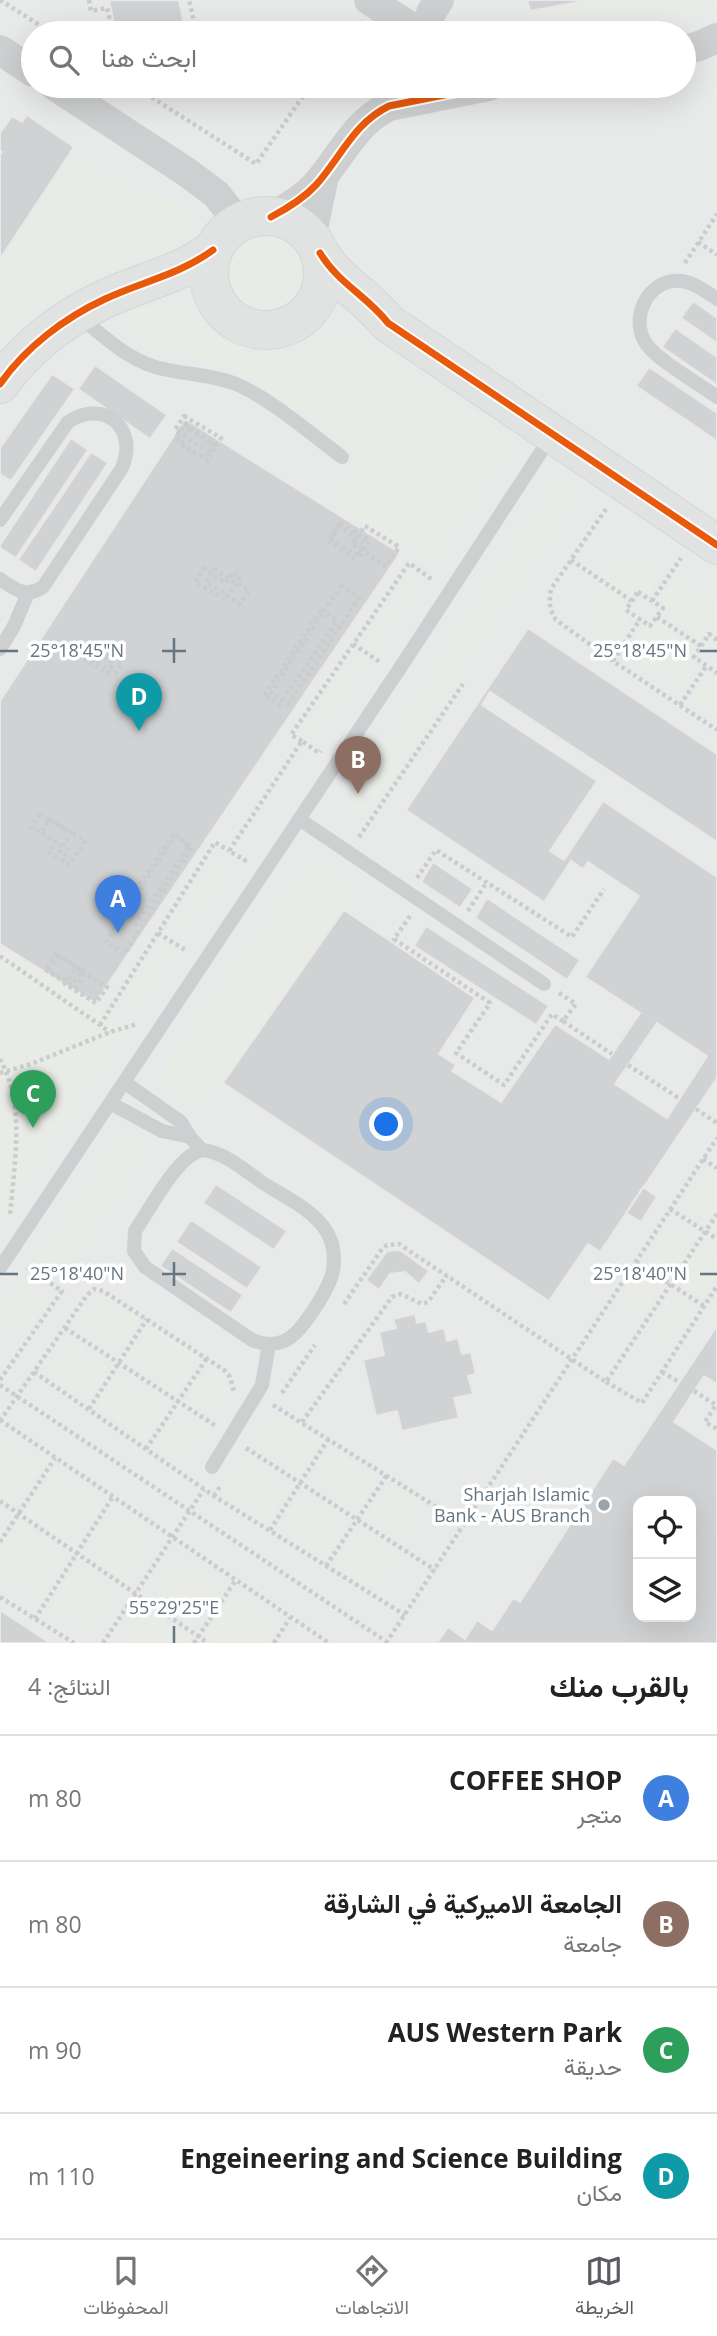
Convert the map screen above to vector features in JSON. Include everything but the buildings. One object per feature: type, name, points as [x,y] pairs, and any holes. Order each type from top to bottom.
[{"type":"street","points":[[369,0],[402,21]]},
{"type":"street","points":[[427,21],[439,0]]},
{"type":"street","points":[[696,48],[717,38]]},
{"type":"street","points":[[2,55],[21,65]]},
{"type":"street","points":[[73,98],[206,186],[229,207],[255,220],[286,220],[300,227],[337,277],[370,303],[388,323],[717,545]]},
{"type":"street","points":[[223,311],[212,292],[209,271],[214,250],[220,240],[306,195],[324,176],[354,134],[375,113],[409,98]]},
{"type":"street","points":[[145,285],[166,284],[187,289],[245,326],[271,330],[285,327],[307,313],[316,302],[322,287],[323,270],[315,246],[324,176]]},
{"type":"street","points":[[0,384],[36,344],[77,314],[106,299],[193,265],[214,250]]},
{"type":"street","points":[[307,313],[349,316],[388,323]]},
{"type":"lane","points":[[717,299],[691,283],[673,281],[657,287],[646,299],[639,314],[640,330],[647,345],[717,397]]},
{"type":"lane","points":[[77,314],[121,351],[143,362],[167,370],[216,376],[238,385],[260,397],[342,457]]},
{"type":"lane","points":[[0,520],[68,422],[77,416],[100,414],[119,425],[127,446],[122,468],[43,587],[28,593],[19,592],[0,579]]},
{"type":"lane","points":[[0,1268],[552,434]]},
{"type":"lane","points":[[0,649],[14,626],[28,593]]},
{"type":"lane","points":[[299,819],[544,984]]},
{"type":"lane","points":[[124,1082],[181,1122],[202,1150]]},
{"type":"lane","points":[[110,1103],[162,1131],[190,1137]]},
{"type":"lane","points":[[202,1150],[221,1155],[310,1213],[323,1226],[331,1241],[334,1259],[332,1276],[324,1292],[294,1335],[269,1344],[252,1340],[152,1274],[138,1260],[134,1251],[135,1231],[184,1161],[195,1152],[202,1150]]},
{"type":"lane","points":[[212,1467],[262,1385],[269,1344]]},
{"type":"path","points":[[0,0],[33,21]]},
{"type":"path","points":[[89,0],[92,11],[107,8],[110,21]]},
{"type":"path","points":[[189,0],[194,21]]},
{"type":"path","points":[[153,98],[256,164],[302,98]]},
{"type":"path","points":[[673,281],[717,214]]},
{"type":"path","points":[[698,242],[717,255]]},
{"type":"path","points":[[184,416],[221,438],[211,453],[175,430],[184,416]]},
{"type":"path","points":[[184,424],[214,443],[204,458],[175,439],[184,424]]},
{"type":"path","points":[[189,429],[217,447],[206,461],[180,444],[189,429]]},
{"type":"path","points":[[606,508],[551,589],[549,598],[552,614],[556,620],[613,661],[717,730]]},
{"type":"path","points":[[340,524],[364,543],[354,558],[328,541],[340,524]]},
{"type":"path","points":[[365,526],[399,547],[386,566],[352,544],[365,526]]},
{"type":"path","points":[[652,601],[681,558]]},
{"type":"path","points":[[571,559],[632,601]]},
{"type":"path","points":[[327,742],[319,753],[291,735],[408,563],[434,581]]},
{"type":"path","points":[[202,569],[225,585],[230,579],[236,583],[223,603],[194,584],[202,569]]},
{"type":"path","points":[[214,569],[249,591],[240,604],[206,582],[214,569]]},
{"type":"path","points":[[426,592],[441,570]]},
{"type":"path","points":[[341,585],[359,598],[289,703],[271,693],[341,585]]},
{"type":"path","points":[[638,592],[652,601],[663,608],[650,626],[626,610],[638,592]]},
{"type":"path","points":[[321,610],[337,621],[279,705],[264,696],[321,610]]},
{"type":"path","points":[[657,617],[701,646]]},
{"type":"path","points":[[613,661],[640,619]]},
{"type":"path","points":[[717,640],[709,635],[694,657],[717,673]]},
{"type":"path","points":[[353,644],[380,662],[372,673]]},
{"type":"path","points":[[100,650],[122,664],[115,674],[93,660],[100,650]]},
{"type":"path","points":[[94,651],[115,666],[108,675],[89,662],[94,651]]},
{"type":"path","points":[[680,705],[707,666]]},
{"type":"path","points":[[349,853],[463,684]]},
{"type":"path","points":[[229,851],[302,741]]},
{"type":"path","points":[[40,814],[70,834],[58,853],[51,849],[56,843],[32,828],[40,814]]},
{"type":"path","points":[[40,814],[71,833],[56,857],[50,852],[56,842],[31,827],[40,814]]},
{"type":"path","points":[[50,818],[85,841],[69,865],[62,860],[68,850],[41,833],[50,818]]},
{"type":"path","points":[[174,835],[189,846],[136,924],[120,913],[174,835]]},
{"type":"path","points":[[174,835],[192,847],[124,954],[106,942],[174,835]]},
{"type":"path","points":[[100,1026],[215,842],[245,860],[238,872]]},
{"type":"path","points":[[458,927],[487,882]]},
{"type":"path","points":[[158,933],[188,951],[181,962]]},
{"type":"path","points":[[55,954],[82,971],[72,986],[47,970],[55,954]]},
{"type":"path","points":[[0,956],[110,1032]]},
{"type":"path","points":[[76,968],[107,987],[96,1003],[65,984],[76,968]]},
{"type":"path","points":[[544,984],[576,1004],[563,1021],[612,1054]]},
{"type":"path","points":[[0,1073],[7,1073],[142,1022]]},
{"type":"path","points":[[0,1059],[15,1100],[17,1127],[10,1218]]},
{"type":"path","points":[[628,1065],[680,1099]]},
{"type":"path","points":[[696,1109],[717,1123]]},
{"type":"path","points":[[9,1255],[62,1291],[0,1382],[18,1397],[387,1642],[717,1138]]},
{"type":"path","points":[[704,1159],[717,1168]]},
{"type":"path","points":[[670,1209],[717,1239]]},
{"type":"path","points":[[606,1382],[717,1214]]},
{"type":"path","points":[[343,1305],[382,1249],[393,1244],[404,1245],[572,1360],[642,1403],[717,1286]]},
{"type":"path","points":[[636,1262],[704,1306]]},
{"type":"path","points":[[302,1422],[392,1297],[401,1294],[422,1304],[428,1301],[447,1275]]},
{"type":"path","points":[[233,1401],[233,1386],[225,1370],[103,1291],[94,1289],[87,1295],[0,1421],[329,1643]]},
{"type":"path","points":[[89,1409],[147,1320]]},
{"type":"path","points":[[65,1328],[217,1427]]},
{"type":"path","points":[[281,1394],[320,1338]]},
{"type":"path","points":[[146,1449],[206,1358]]},
{"type":"path","points":[[662,1371],[679,1382]]},
{"type":"path","points":[[34,1372],[214,1496],[405,1615]]},
{"type":"path","points":[[694,1391],[716,1405],[705,1422],[717,1429]]},
{"type":"path","points":[[266,1416],[274,1405],[464,1524]]},
{"type":"path","points":[[210,1436],[223,1417]]},
{"type":"path","points":[[239,1457],[252,1437]]},
{"type":"path","points":[[270,1530],[328,1438]]},
{"type":"path","points":[[245,1448],[435,1570]]},
{"type":"path","points":[[0,1542],[55,1458]]},
{"type":"path","points":[[184,1475],[191,1465]]},
{"type":"path","points":[[326,1566],[387,1475]]},
{"type":"path","points":[[214,1496],[227,1477]]},
{"type":"path","points":[[103,1643],[204,1489]]},
{"type":"path","points":[[35,1619],[112,1498]]},
{"type":"path","points":[[0,1501],[208,1643]]},
{"type":"path","points":[[194,1643],[235,1581]]},
{"type":"path","points":[[0,1597],[74,1643]]},
{"type":"path","points":[[274,1643],[290,1618]]},
{"type":"shaded area","points":[[0,0],[717,0],[717,1643],[0,1643]]},
{"type":"shaded area","points":[[590,0],[717,0],[717,10],[658,21],[532,21],[530,11]]},
{"type":"shaded area","points":[[74,147],[135,189],[178,202],[192,217],[191,233],[180,244],[75,286],[33,314],[0,342],[0,259]]},
{"type":"shaded area","points":[[266,231],[282,234],[295,243],[304,256],[307,272],[304,288],[295,301],[282,310],[266,313],[250,310],[237,301],[228,288],[225,272],[228,256],[237,243],[250,234]]},
{"type":"shaded area","points":[[157,307],[189,314],[238,348],[258,355],[287,353],[336,337],[367,341],[495,426],[502,434],[505,444],[502,464],[433,566],[330,502],[364,453],[241,375],[211,362],[148,348],[137,342],[116,320],[141,308]]},
{"type":"shaded area","points":[[568,477],[580,485],[580,499],[373,805],[364,812],[355,810],[350,802],[352,791],[555,483]]},
{"type":"shaded area","points":[[624,555],[647,558],[666,568],[648,595],[638,588],[632,595],[596,572],[604,564]]},
{"type":"shaded area","points":[[411,572],[424,581],[378,652],[364,643]]},
{"type":"shaded area","points":[[677,576],[717,602],[717,635],[708,630],[702,640],[664,614],[668,608],[659,602]]},
{"type":"shaded area","points":[[590,581],[626,604],[622,612],[632,619],[616,645],[599,632],[586,611],[585,602]]},
{"type":"shaded area","points":[[657,624],[695,650],[689,660],[698,666],[682,690],[626,652],[644,626],[652,631]]},
{"type":"shaded area","points":[[355,656],[367,664],[320,735],[307,727]]},
{"type":"shaded area","points":[[709,673],[717,678],[717,711],[692,698]]},
{"type":"shaded area","points":[[219,856],[232,865],[184,939],[170,931]]},
{"type":"shaded area","points":[[318,866],[334,872],[343,880],[347,893],[344,910],[218,1090],[204,1099],[181,1096],[167,1078],[166,1066],[170,1054],[293,881],[304,870]]},
{"type":"shaded area","points":[[0,945],[131,1029],[0,1227]]},
{"type":"shaded area","points":[[161,946],[174,954],[134,1016],[120,1007]]},
{"type":"shaded area","points":[[126,1134],[142,1141],[145,1148],[144,1157],[63,1279],[33,1259],[116,1140]]},
{"type":"shaded area","points":[[708,1169],[717,1174],[717,1208],[710,1218],[686,1203]]},
{"type":"shaded area","points":[[670,1227],[691,1241],[673,1269],[667,1265],[661,1273],[646,1263]]},
{"type":"shaded area","points":[[700,1246],[717,1257],[717,1274],[701,1299],[683,1286],[686,1280],[681,1276]]},
{"type":"shaded area","points":[[641,1270],[655,1281],[650,1288],[658,1293],[639,1324],[622,1312],[620,1306]]},
{"type":"shaded area","points":[[21,1277],[50,1298],[23,1337],[0,1321],[0,1308]]},
{"type":"shaded area","points":[[677,1296],[696,1308],[678,1336],[666,1341],[648,1330],[666,1299],[672,1303]]},
{"type":"shaded area","points":[[101,1298],[108,1298],[141,1319],[119,1351],[78,1324],[90,1305]]},
{"type":"shaded area","points":[[152,1326],[200,1358],[178,1390],[130,1359]]},
{"type":"shaded area","points":[[67,1339],[110,1368],[88,1402],[57,1381],[50,1369],[54,1357]]},
{"type":"shaded area","points":[[211,1364],[224,1376],[229,1389],[227,1403],[219,1418],[189,1398]]},
{"type":"shaded area","points":[[119,1374],[168,1407],[145,1440],[97,1408]]},
{"type":"shaded area","points":[[177,1413],[208,1434],[186,1463],[176,1461],[155,1447]]},
{"type":"shaded area","points":[[278,1416],[285,1417],[322,1441],[301,1473],[254,1443],[266,1425]]},
{"type":"shaded area","points":[[5,1442],[16,1445],[44,1464],[14,1506],[0,1496],[0,1444]]},
{"type":"shaded area","points":[[330,1446],[378,1477],[357,1510],[309,1479]]},
{"type":"shaded area","points":[[244,1458],[289,1487],[268,1523],[245,1509],[232,1497],[231,1482]]},
{"type":"shaded area","points":[[55,1471],[102,1503],[72,1546],[26,1514]]},
{"type":"shaded area","points":[[388,1483],[422,1508],[423,1522],[411,1545],[367,1517]]},
{"type":"shaded area","points":[[301,1495],[346,1524],[324,1559],[278,1530]]},
{"type":"shaded area","points":[[113,1510],[138,1528],[148,1541],[144,1557],[127,1583],[83,1553]]},
{"type":"shaded area","points":[[20,1523],[69,1556],[39,1600],[0,1574],[0,1554]]},
{"type":"shaded area","points":[[355,1530],[400,1560],[380,1586],[368,1587],[333,1564]]},
{"type":"shaded area","points":[[183,1562],[192,1564],[224,1584],[194,1628],[151,1601],[175,1566]]},
{"type":"shaded area","points":[[79,1563],[121,1592],[98,1628],[79,1627],[50,1607]]},
{"type":"shaded area","points":[[235,1591],[282,1622],[267,1643],[214,1643],[205,1637]]},
{"type":"shaded area","points":[[146,1610],[190,1638],[187,1643],[123,1643]]},
{"type":"cycle path","points":[[271,217],[311,190],[357,131],[377,113],[389,106],[429,98]]},
{"type":"cycle path","points":[[0,384],[33,346],[75,315],[119,293],[186,266],[213,250]]},
{"type":"cycle path","points":[[320,253],[335,273],[388,323],[717,545]]},
{"type":"place","name":"Engeineering and Science Building","points":[[139,731]]},
{"type":"place","name":"الجامعة الاميركية في الشارقة","points":[[358,794]]},
{"type":"place","name":"COFFEE SHOP","points":[[118,933]]},
{"type":"place","name":"AUS Western Park","points":[[33,1128]]},
{"type":"place","name":"Sharjah Islamic Bank - AUS Branch","points":[[604,1505]]}]
